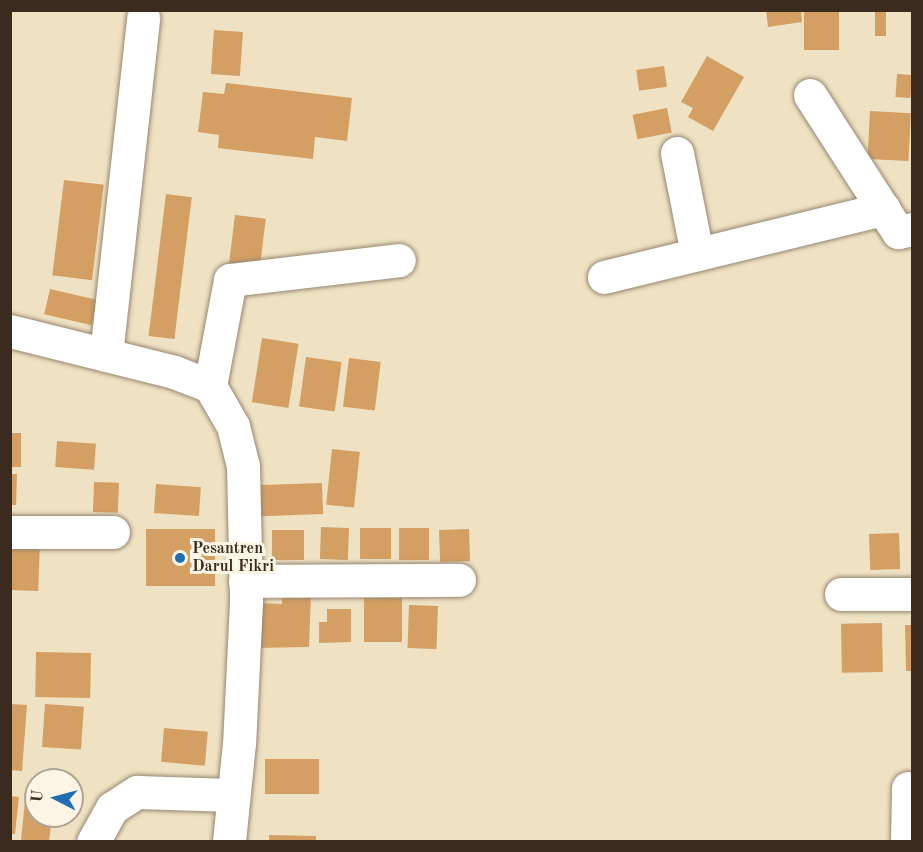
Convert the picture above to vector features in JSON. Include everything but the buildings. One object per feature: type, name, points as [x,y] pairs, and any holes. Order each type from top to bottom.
[{"type":"street","points":[[106,355],[143,18]]},
{"type":"street","points":[[810,95],[898,232],[912,229]]},
{"type":"street","points":[[676,153],[697,254]]},
{"type":"street","points":[[604,277],[884,209]]},
{"type":"street","points":[[229,842],[245,652],[245,581],[239,440],[210,386],[230,280],[399,260]]},
{"type":"street","points":[[10,331],[106,355],[210,386]]},
{"type":"street","points":[[10,532],[113,532]]},
{"type":"street","points":[[245,581],[459,580]]},
{"type":"street","points":[[841,594],[912,594]]},
{"type":"street","points":[[907,842],[908,788]]},
{"type":"street","points":[[93,842],[112,808],[137,792],[232,795]]},
{"type":"place","name":"Pesantren Darul Fikri","points":[[180,558]]}]
